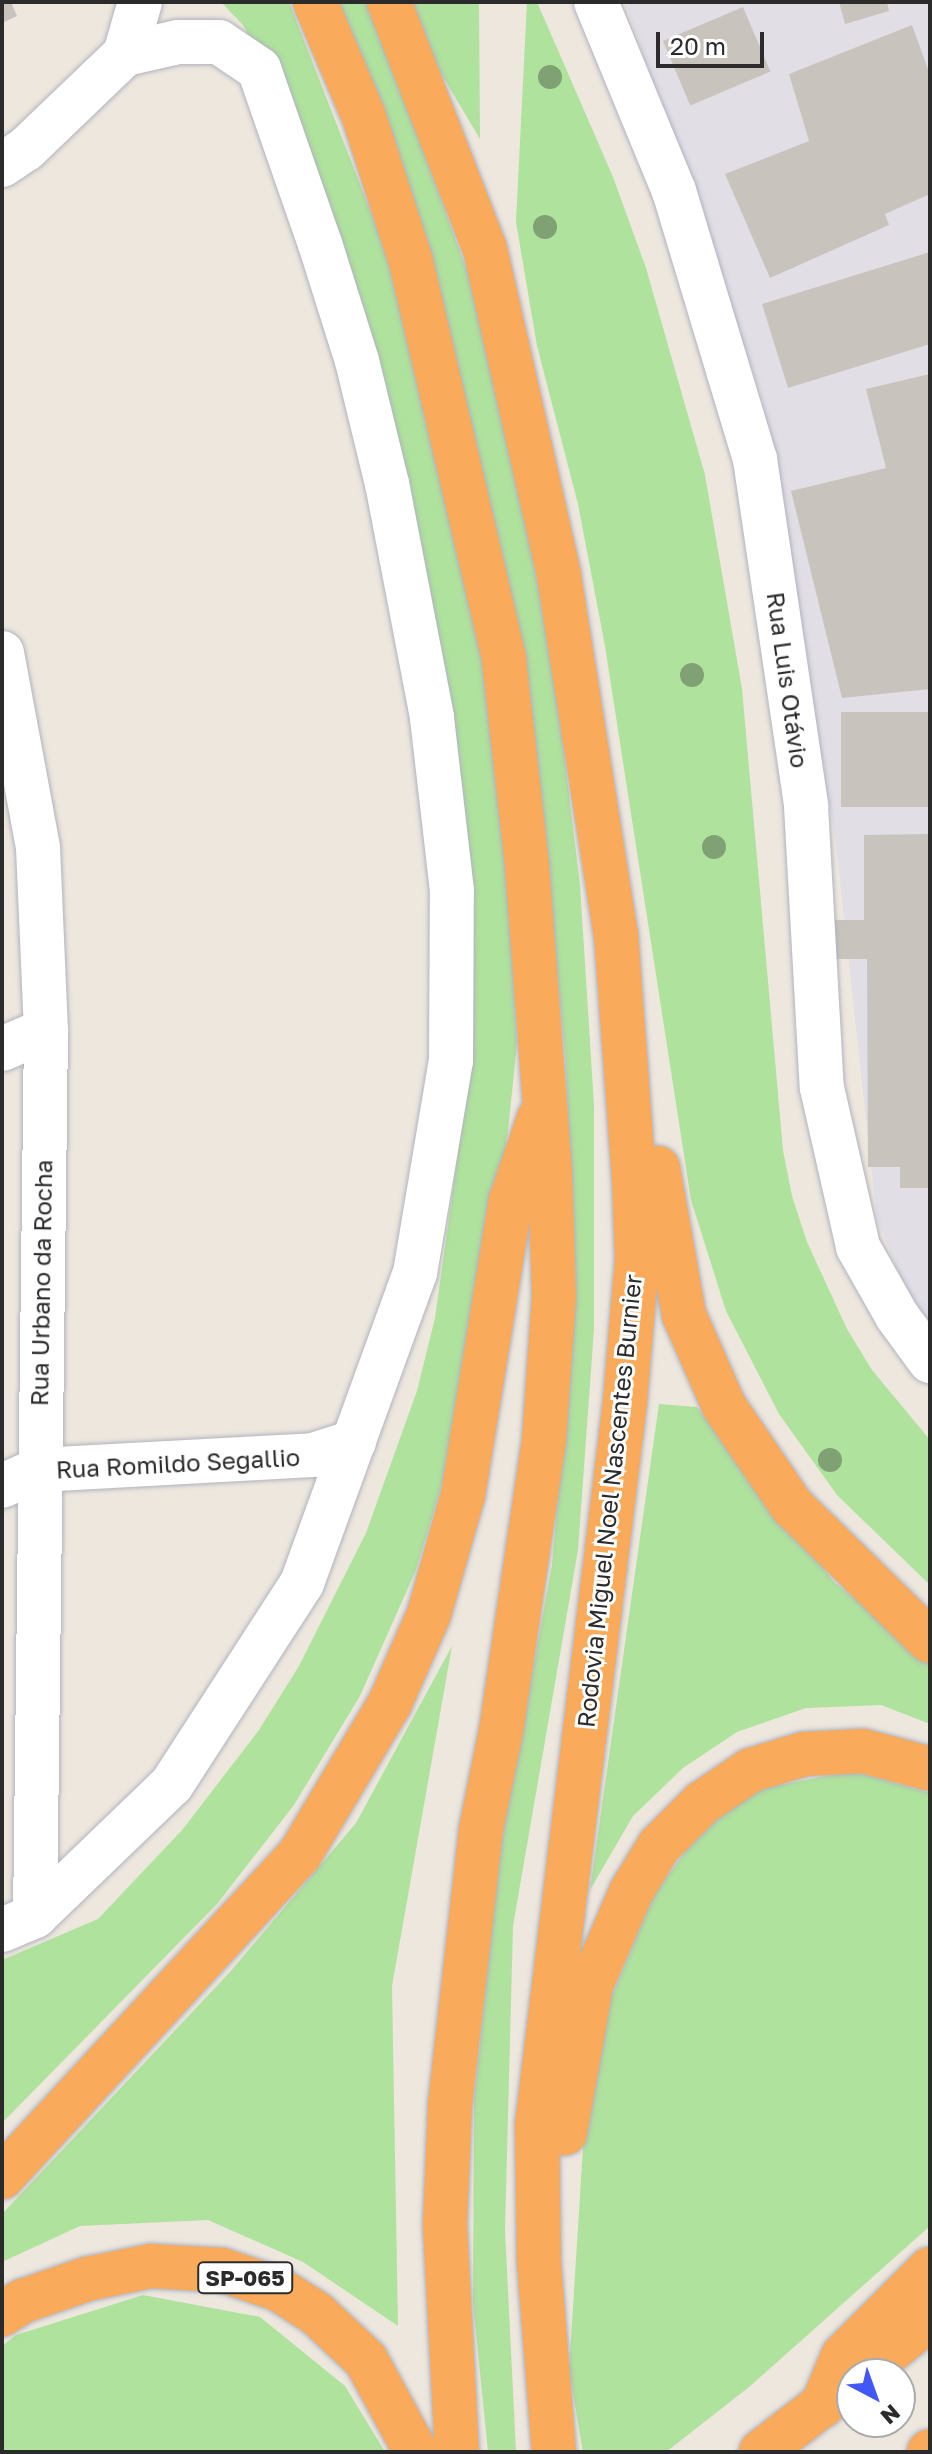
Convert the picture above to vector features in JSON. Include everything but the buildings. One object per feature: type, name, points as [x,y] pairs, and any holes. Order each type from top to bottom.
[{"type":"highway","points":[[315,2],[364,117],[411,262],[504,660],[527,866],[544,1101],[554,1296],[544,1440],[502,1726],[481,1829],[450,2104],[445,2225],[457,2452]]},
{"type":"highway","name":"Rodovia Miguel Noel Nascentes Burnier","points":[[389,2],[485,249],[559,576],[616,934],[637,1259],[625,1402],[537,2125],[548,2405],[554,2452]]},
{"type":"highway","points":[[616,934],[652,1119],[671,1260],[684,1315],[724,1406],[792,1506],[930,1641]]},
{"type":"highway","points":[[2,2177],[300,1854],[390,1703],[429,1614],[463,1495],[511,1200],[544,1101]]},
{"type":"highway","points":[[548,2405],[566,2110],[591,1985],[631,1892],[659,1846],[702,1803],[751,1770],[804,1754],[863,1751],[930,1769]]},
{"type":"highway","name":"SP-065","points":[[2,2314],[23,2301],[87,2279],[151,2266],[222,2270],[278,2289],[316,2313],[366,2360],[416,2452]]},
{"type":"highway","points":[[843,2358],[930,2269]]},
{"type":"highway","points":[[881,2358],[930,2319]]},
{"type":"highway","points":[[761,2452],[836,2395]]},
{"type":"street","points":[[2,165],[26,149],[125,54],[140,2]]},
{"type":"street","name":"Rua Luis Otávio","points":[[596,2],[674,191],[755,459],[806,806],[822,1088],[858,1247],[897,1316],[930,1361]]},
{"type":"street","points":[[18,1923],[172,1784],[302,1583],[415,1273],[451,1061],[452,891],[432,717],[357,361],[259,69],[219,42],[178,42],[125,54]]},
{"type":"street","name":"Rua Urbano da Rocha","points":[[2,653],[38,848],[46,1030],[20,1478],[18,1923]]},
{"type":"street","points":[[2,1049],[46,1030]]},
{"type":"street","name":"Rua Romildo Segallio","points":[[20,1478],[313,1455],[354,1442]]},
{"type":"shaded area","points":[[625,2],[930,2],[930,1329],[918,1317],[877,1220],[836,844],[763,401]]},
{"type":"green space","points":[[221,2],[289,2],[383,243],[453,501],[476,599],[503,784],[517,1044],[508,1131],[456,1439],[416,1570],[360,1696],[294,1805],[217,1904],[2,2123],[2,1960],[98,1919],[183,1829],[259,1730],[299,1666],[366,1533],[417,1391],[435,1318],[460,1139],[467,925],[271,79],[243,25]]},
{"type":"green space","points":[[334,2],[369,2],[480,306],[518,475],[556,688],[580,885],[594,1105],[594,1329],[578,1550],[513,1926],[505,2230],[516,2452],[488,2452],[473,2303],[474,2100],[500,1849],[552,1565],[576,1283],[565,1054],[544,837]]},
{"type":"green space","points":[[411,2],[479,2],[480,139],[436,65]]},
{"type":"green space","points":[[527,2],[537,2],[613,177],[646,268],[705,475],[742,689],[783,1150],[792,1196],[807,1242],[847,1329],[872,1370],[930,1440],[930,1585],[837,1495],[779,1414],[726,1311],[691,1200],[605,646],[578,504],[537,346],[516,222]]},
{"type":"green space","points":[[659,1404],[697,1407],[834,1582],[930,1658],[930,1724],[881,1705],[806,1708],[737,1732],[683,1768],[633,1816],[590,1890]]},
{"type":"green space","points":[[452,1646],[392,1986],[398,2326],[303,2262],[208,2220],[80,2226],[2,2262],[2,2214],[230,1972],[356,1823]]},
{"type":"green space","points":[[852,1771],[930,1793],[930,2226],[749,2387],[666,2452],[583,2452],[569,2370],[585,2117],[612,1995],[654,1895],[697,1835],[753,1790]]},
{"type":"green space","points":[[143,2295],[260,2317],[345,2386],[385,2452],[2,2452],[2,2346],[16,2335]]}]
